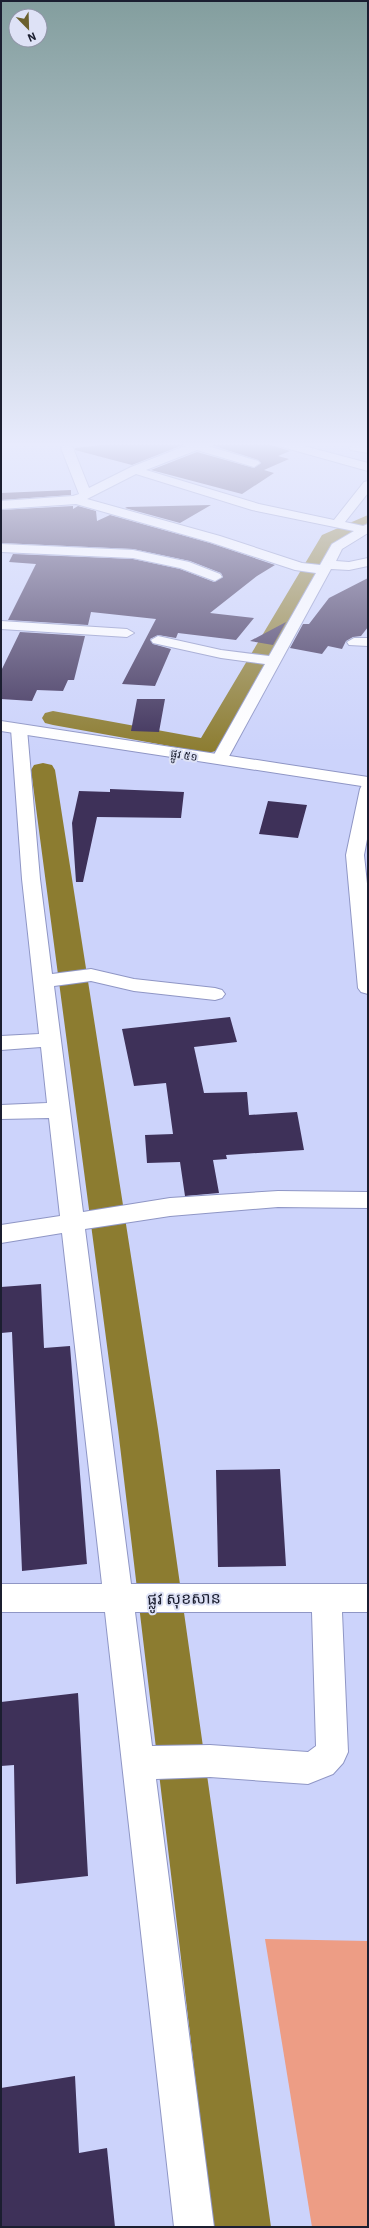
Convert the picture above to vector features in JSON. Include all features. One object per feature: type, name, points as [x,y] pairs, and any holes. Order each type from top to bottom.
[{"type":"street","points":[[230,545],[300,567],[323,568],[349,566],[368,562]]},
{"type":"street","points":[[219,760],[270,660],[323,568],[339,545]]},
{"type":"street","points":[[1,548],[132,554],[184,565],[215,576]]},
{"type":"street","points":[[1,625],[127,633]]},
{"type":"street","points":[[158,640],[214,653],[270,660]]},
{"type":"street","points":[[10,727],[31,879],[53,980],[50,1040],[59,1110],[80,1221],[126,1598],[149,1762],[194,2227]]},
{"type":"street","name":"ផ្លូវ ៥១","points":[[10,727],[368,782]]},
{"type":"street","points":[[368,789],[355,855],[368,988]]},
{"type":"street","points":[[53,980],[91,975],[134,985],[214,994]]},
{"type":"street","points":[[1,1043],[50,1040]]},
{"type":"street","points":[[1,1112],[59,1110]]},
{"type":"street","points":[[1,1234],[123,1213],[170,1207],[278,1199],[368,1200]]},
{"type":"street","name":"ផ្លូវ សុខសាន","points":[[1,1598],[368,1598]]},
{"type":"street","points":[[149,1762],[210,1761],[308,1768],[322,1763],[332,1752],[327,1598]]},
{"type":"shaded area","points":[[265,1939],[368,1941],[368,2227],[312,2227]]},
{"type":"building","points":[[44,545],[216,545],[275,565],[257,576],[210,613],[254,618],[236,640],[178,633],[176,638],[158,635],[150,639],[153,644],[171,649],[155,686],[122,684],[156,619],[91,612],[88,625],[8,620],[36,564],[9,562],[13,554],[133,559],[180,569],[214,582],[223,577],[221,573],[190,561],[133,549]]},
{"type":"building","points":[[368,578],[368,627],[361,636],[353,637],[346,641],[342,649],[328,646],[322,654],[290,648],[303,624],[309,624],[329,598]]},
{"type":"building","points":[[286,622],[273,645],[250,641]]},
{"type":"building","points":[[20,632],[85,636],[74,680],[68,680],[63,691],[37,690],[32,701],[1,699],[1,671]]},
{"type":"building","points":[[137,699],[165,699],[159,732],[131,731]]},
{"type":"building","points":[[110,789],[184,792],[181,818],[97,817],[83,882],[76,882],[72,823],[79,791],[110,792]]},
{"type":"building","points":[[268,801],[307,805],[298,838],[259,834]]},
{"type":"building","points":[[230,1017],[237,1042],[194,1047],[204,1093],[247,1092],[249,1115],[297,1112],[304,1150],[226,1155],[227,1159],[213,1160],[219,1193],[185,1196],[180,1162],[147,1163],[145,1135],[173,1134],[166,1083],[134,1086],[122,1029]]},
{"type":"building","points":[[41,1284],[44,1348],[70,1346],[87,1564],[22,1571],[12,1332],[1,1333],[1,1287]]},
{"type":"building","points":[[280,1469],[286,1566],[218,1567],[216,1470]]},
{"type":"building","points":[[78,1693],[88,1876],[16,1884],[14,1765],[1,1766],[1,1702]]},
{"type":"building","points":[[75,2076],[79,2153],[107,2148],[115,2227],[1,2227],[1,2088]]},
{"type":"waterway","points":[[53,718],[208,746],[326,545]]},
{"type":"waterway","points":[[43,770],[138,1429],[242,2227]]}]
